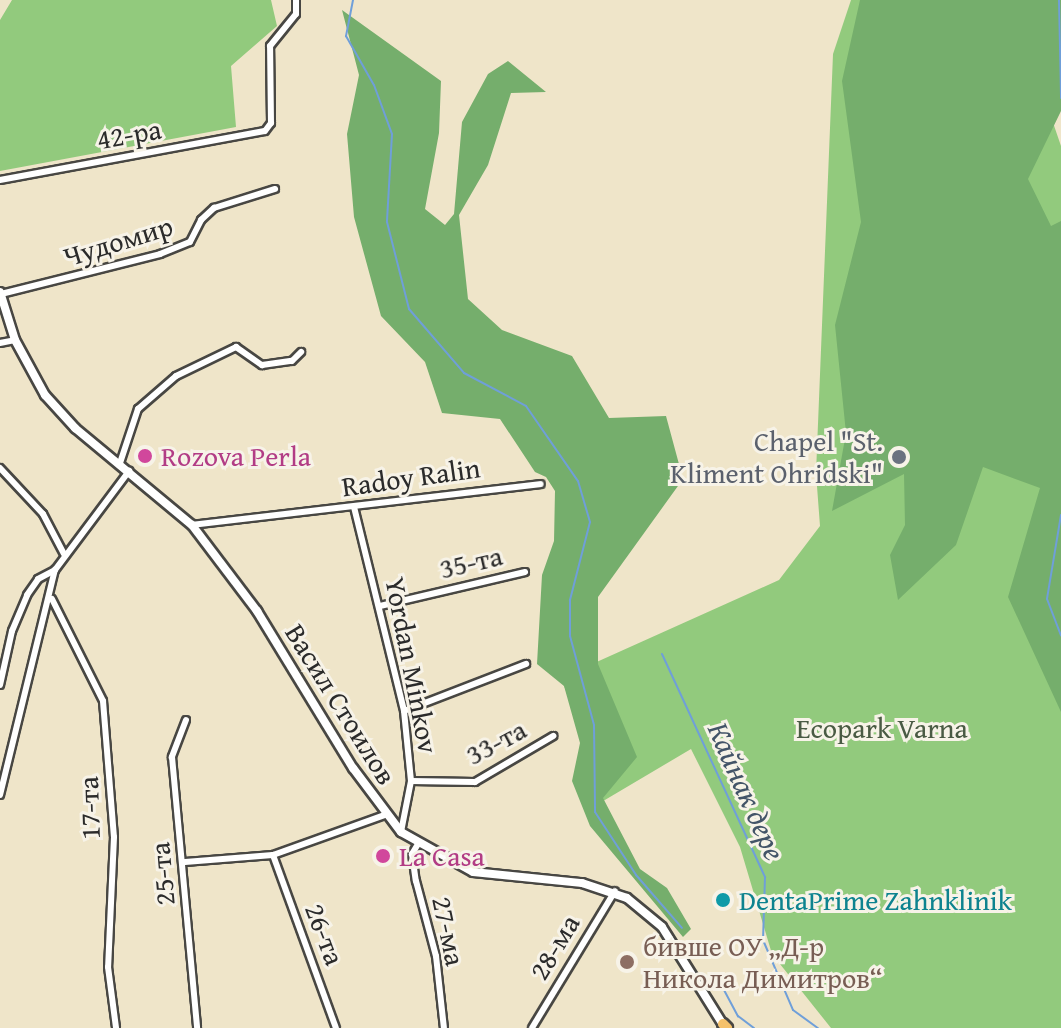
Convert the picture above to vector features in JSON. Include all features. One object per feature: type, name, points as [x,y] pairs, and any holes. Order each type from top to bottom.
[{"type":"street","name":"42-ра","points":[[0,180],[265,131],[271,123],[270,46],[296,14],[296,0]]},
{"type":"street","name":"Чудомир","points":[[0,293],[160,254],[190,242],[201,220],[214,208],[275,189]]},
{"type":"street","name":"Васил Стоилов","points":[[0,293],[15,340],[56,408],[192,525],[257,611],[385,815],[401,832],[473,872],[615,891],[662,927],[725,1027]]},
{"type":"street","points":[[0,343],[15,340]]},
{"type":"street","points":[[120,463],[138,409],[176,376],[236,347],[262,365],[292,361],[301,352]]},
{"type":"street","points":[[0,468],[43,514],[64,554]]},
{"type":"street","points":[[0,795],[52,599],[55,570],[129,471]]},
{"type":"street","name":"Radoy Ralin","points":[[192,525],[541,484]]},
{"type":"street","name":"Yordan Minkov","points":[[354,507],[404,711],[411,781],[401,832]]},
{"type":"street","points":[[0,685],[12,631],[27,595],[38,579],[55,570]]},
{"type":"street","name":"35-та","points":[[380,606],[525,572]]},
{"type":"street","name":"17-та","points":[[52,599],[103,701],[114,837],[108,967],[116,1028]]},
{"type":"street","points":[[404,711],[526,664]]},
{"type":"street","name":"25-та","points":[[186,720],[172,757],[185,862],[197,1028]]},
{"type":"street","name":"33-та","points":[[411,781],[475,782],[553,736]]},
{"type":"street","points":[[185,862],[273,855],[385,815]]},
{"type":"street","name":"27-ма","points":[[418,844],[412,854],[436,956],[444,1028]]},
{"type":"street","name":"26-та","points":[[273,855],[336,1028]]},
{"type":"street","name":"28-ма","points":[[532,1028],[615,891]]},
{"type":"green space","points":[[12,0],[271,0],[277,26],[231,66],[236,127],[0,171],[0,20]]},
{"type":"green space","name":"Ecopark Varna","points":[[851,0],[917,0],[1048,108],[1061,146],[1061,1028],[831,1028],[772,954],[740,847],[691,749],[588,810],[586,743],[561,678],[779,580],[820,526],[816,473],[833,54]]},
{"type":"green space","points":[[860,0],[1061,0],[1061,111],[1028,179],[1051,226],[1061,221],[1061,712],[1008,597],[1040,488],[983,467],[956,545],[898,600],[890,555],[905,525],[904,474],[832,511],[846,433],[835,325],[861,222],[842,81]]},
{"type":"green space","points":[[342,10],[441,81],[439,133],[425,209],[445,225],[454,214],[462,122],[488,74],[508,61],[546,92],[511,93],[488,165],[459,215],[468,299],[502,330],[572,356],[609,418],[666,416],[683,479],[598,597],[598,664],[637,757],[603,798],[640,869],[667,888],[691,929],[683,937],[590,826],[572,781],[580,743],[564,686],[537,664],[542,575],[554,541],[555,491],[546,477],[535,472],[500,419],[442,413],[425,362],[381,316],[354,217],[347,134],[359,75]]},
{"type":"waterway","name":"Кайнак дере","points":[[353,0],[346,36],[374,85],[392,134],[387,222],[409,309],[464,373],[526,406],[578,481],[590,522],[570,600],[570,636],[594,725],[595,812],[636,875],[682,928]]},
{"type":"waterway","points":[[1059,0],[1061,98]]},
{"type":"waterway","points":[[1061,515],[1047,599],[1061,635]]},
{"type":"waterway","name":"Кайнак дере","points":[[662,654],[765,877],[763,940],[793,1010],[818,1028]]},
{"type":"waterway","name":"Кайнак дере","points":[[724,990],[738,1016],[754,1028]]},
{"type":"place","name":"Rozova Perla","points":[[145,456]]},
{"type":"place","name":"Chapel \"St. Kliment Ohridski\"","points":[[899,457]]},
{"type":"place","name":"La Casa","points":[[383,856]]},
{"type":"place","name":"DentaPrime Zahnklinik","points":[[723,900]]},
{"type":"place","name":"бивше ОУ „Д-р Никола Димитров“","points":[[627,962]]}]
